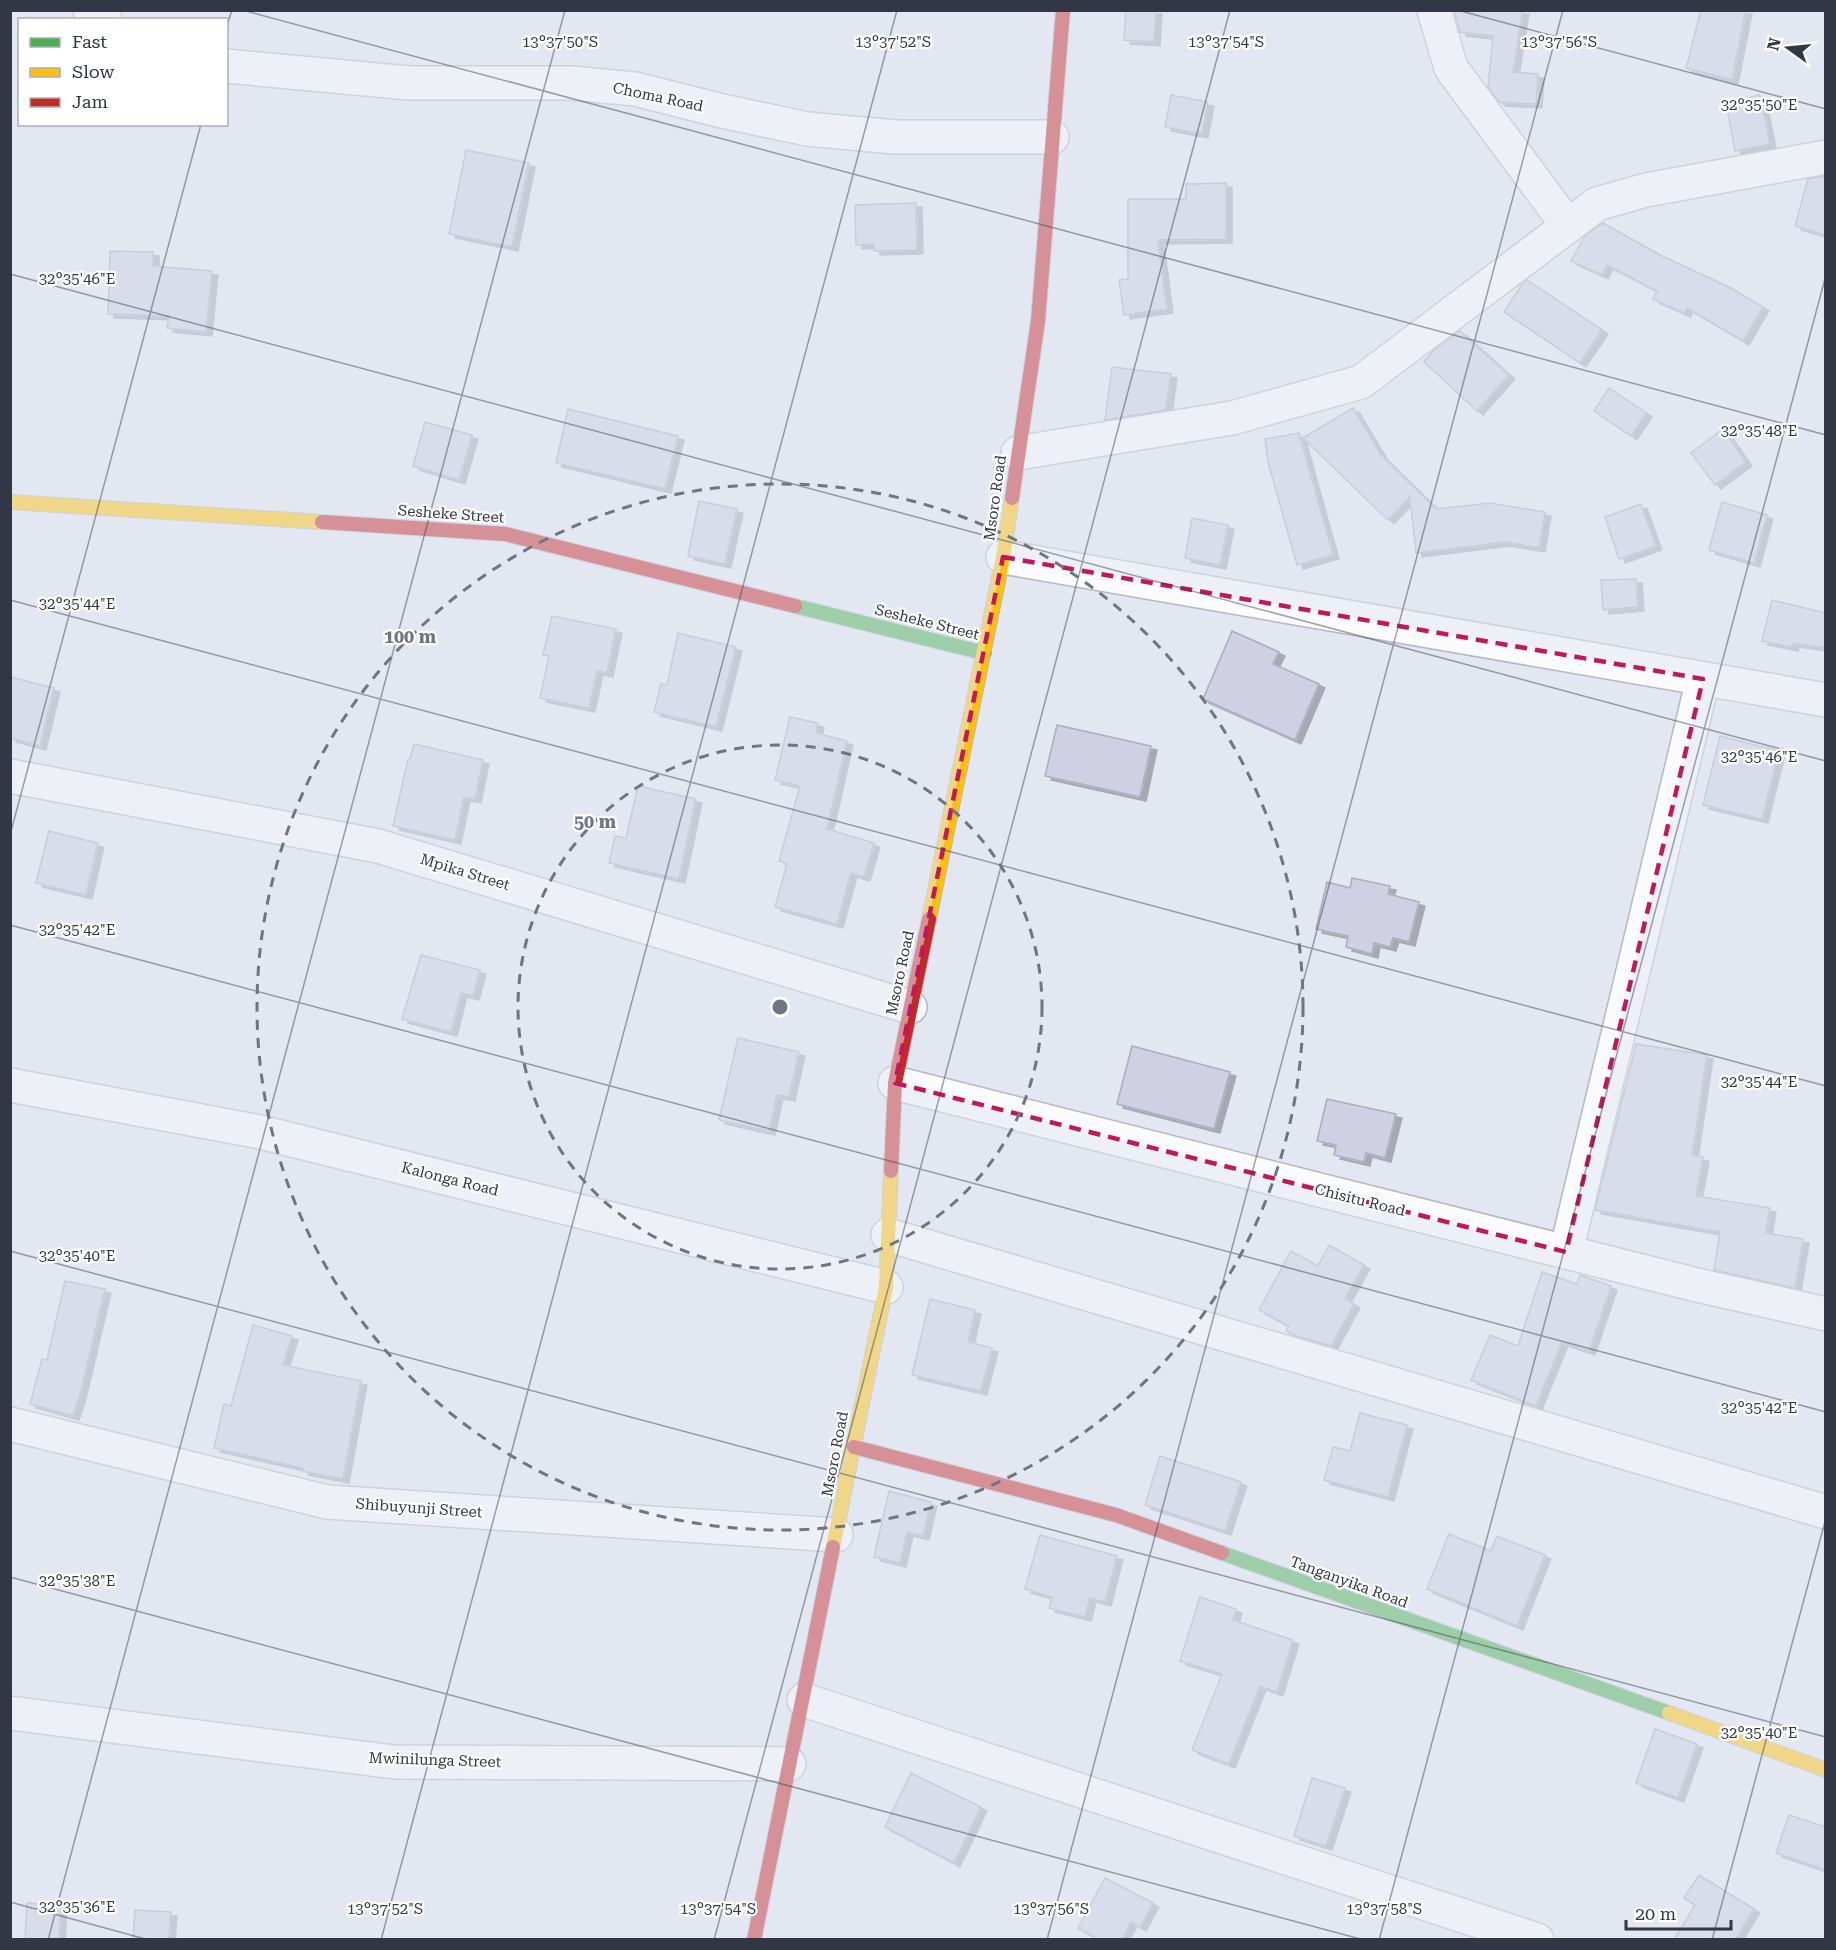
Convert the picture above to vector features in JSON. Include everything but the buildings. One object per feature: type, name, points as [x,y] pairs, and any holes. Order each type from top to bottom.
[{"type":"street","name":"Msoro Road","points":[[754,1940],[886,1287],[895,1083],[1003,557],[1038,321],[1062,10]]},
{"type":"street","points":[[1434,10],[1451,68],[1568,226]]},
{"type":"street","name":"Choma Road","points":[[228,66],[409,83],[571,83],[635,89],[807,129],[895,137],[1052,137]]},
{"type":"street","points":[[1018,453],[1232,418],[1361,382],[1597,204],[1646,190],[1826,157]]},
{"type":"street","name":"Sesheke Street","points":[[10,502],[505,534],[984,653]]},
{"type":"street","points":[[1003,557],[1826,700]]},
{"type":"street","points":[[1566,1252],[1703,679]]},
{"type":"street","name":"Mpika Street","points":[[10,776],[378,846],[910,1007]]},
{"type":"street","name":"Chisitu Road","points":[[895,1083],[1701,1286],[1826,1314]]},
{"type":"street","name":"Kalonga Road","points":[[10,1085],[260,1132],[886,1287]]},
{"type":"street","points":[[888,1234],[1826,1512]]},
{"type":"street","name":"Shibuyunji Street","points":[[10,1424],[327,1502],[836,1535]]},
{"type":"street","name":"Tanganyika Road","points":[[854,1447],[1116,1515],[1826,1770]]},
{"type":"street","points":[[804,1700],[1537,1940]]},
{"type":"street","name":"Mwinilunga Street","points":[[10,1713],[394,1762],[789,1764]]},
{"type":"highlighted area","points":[[1003,557],[1703,679],[1566,1252],[895,1083]]},
{"type":"traffic: fast","points":[[795,606],[984,653]]},
{"type":"traffic: fast","points":[[1222,1553],[1669,1713]]},
{"type":"traffic: slow","points":[[929,919],[1003,557],[1012,498]]},
{"type":"traffic: slow","points":[[10,502],[322,522]]},
{"type":"traffic: slow","points":[[833,1547],[886,1287],[891,1171]]},
{"type":"traffic: slow","points":[[1669,1713],[1826,1770]]},
{"type":"traffic: jam","points":[[1012,498],[1038,321],[1063,10]]},
{"type":"traffic: jam","points":[[322,522],[505,534],[795,606]]},
{"type":"traffic: jam","points":[[891,1171],[895,1083],[929,919]]},
{"type":"traffic: jam","points":[[854,1447],[1116,1515],[1222,1553]]},
{"type":"traffic: jam","points":[[754,1940],[833,1547]]}]
